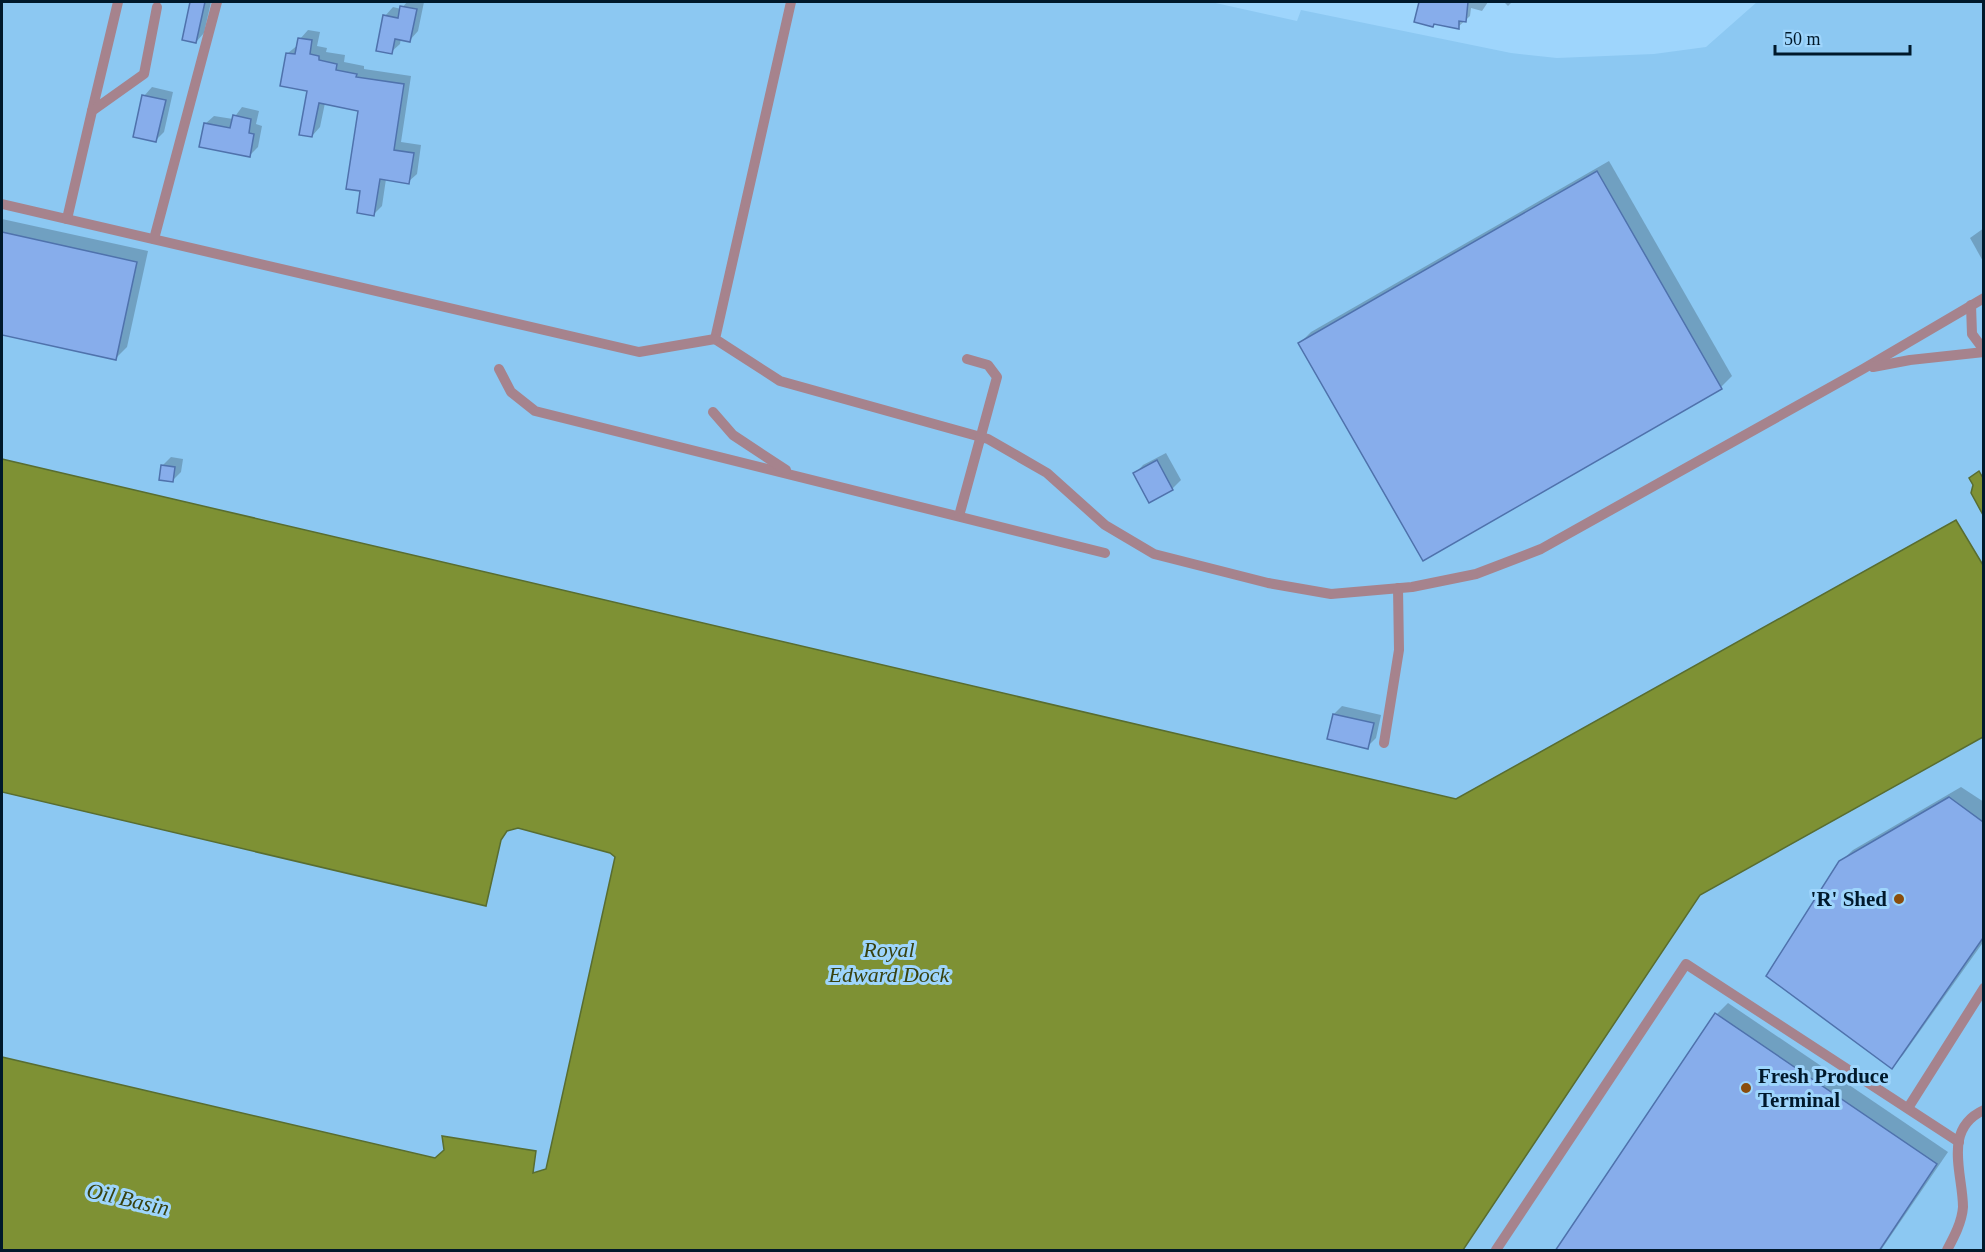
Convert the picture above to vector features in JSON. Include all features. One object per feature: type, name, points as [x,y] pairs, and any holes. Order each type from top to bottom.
[{"type":"lane","points":[[67,219],[118,2]]},
{"type":"lane","points":[[154,238],[217,2]]},
{"type":"lane","points":[[715,339],[791,2]]},
{"type":"lane","points":[[92,111],[144,74],[157,7]]},
{"type":"lane","points":[[2,204],[639,352],[715,339],[780,381],[980,436],[1047,472],[1105,525],[1154,555],[1268,583],[1331,594],[1398,588],[1476,574],[1541,549],[1863,369],[1983,298]]},
{"type":"lane","points":[[1863,369],[1910,360],[1983,351],[1972,334],[1971,305]]},
{"type":"lane","points":[[959,516],[997,377],[988,365],[968,359]]},
{"type":"lane","points":[[499,369],[511,392],[535,411],[1105,553]]},
{"type":"lane","points":[[713,412],[733,435],[794,475]]},
{"type":"lane","points":[[1384,744],[1399,650],[1398,588]]},
{"type":"lane","points":[[1496,1251],[1686,964],[1959,1142]]},
{"type":"lane","points":[[1908,1108],[1983,988]]},
{"type":"lane","points":[[1947,1251],[1959,1225],[1963,1209],[1956,1154],[1959,1142],[1971,1118],[1983,1110]]},
{"type":"shaded area","points":[[2,2],[1211,2],[1297,21],[1301,10],[1511,53],[1557,58],[1654,54],[1706,47],[1757,2],[1983,2],[1983,1250],[2,1250]]},
{"type":"water","name":"Royal Edward Dock","points":[[2,459],[1456,799],[1956,520],[1983,565],[1983,737],[1700,895],[1463,1250],[2,1250],[2,1057],[435,1158],[444,1150],[442,1136],[536,1151],[533,1173],[546,1169],[615,857],[610,853],[518,828],[507,831],[501,840],[486,906],[2,792]]},
{"type":"water","points":[[1979,471],[1983,478],[1983,515],[1971,493],[1973,485],[1969,478]]},
{"type":"building","points":[[190,2],[205,2],[196,43],[182,40]]},
{"type":"building","points":[[1419,2],[1468,2],[1466,22],[1459,21],[1459,29],[1434,24],[1433,27],[1414,22]]},
{"type":"building","points":[[400,6],[417,9],[410,42],[395,39],[392,54],[376,51],[383,15],[398,18]]},
{"type":"building","points":[[298,38],[312,40],[310,54],[319,56],[319,60],[337,64],[336,70],[357,74],[356,77],[404,84],[394,150],[414,153],[409,184],[380,179],[374,216],[357,213],[360,191],[346,189],[358,111],[319,103],[312,137],[299,135],[307,91],[280,86],[286,53],[295,54]]},
{"type":"building","points":[[142,95],[166,100],[156,142],[133,137]]},
{"type":"building","points":[[233,115],[251,119],[249,133],[254,134],[250,157],[199,147],[204,123],[230,128]]},
{"type":"building","points":[[1597,171],[1722,389],[1423,561],[1298,343]]},
{"type":"building","points":[[2,232],[137,262],[116,360],[2,335]]},
{"type":"building","points":[[1157,460],[1173,490],[1149,503],[1133,473]]},
{"type":"building","points":[[161,465],[175,467],[173,482],[159,480]]},
{"type":"building","points":[[1333,714],[1374,723],[1368,749],[1327,739]]},
{"type":"building","name":"'R' Shed","points":[[1949,797],[1983,822],[1983,938],[1892,1069],[1766,976],[1839,861]]},
{"type":"building","name":"Fresh Produce Terminal","points":[[1715,1013],[1937,1164],[1879,1251],[1555,1251]]},
{"type":"place","name":"'R' Shed","points":[[1899,899]]},
{"type":"place","name":"Fresh Produce Terminal","points":[[1746,1088]]},
{"type":"water label","name":"Oil Basin","points":[[128,1199]]}]
